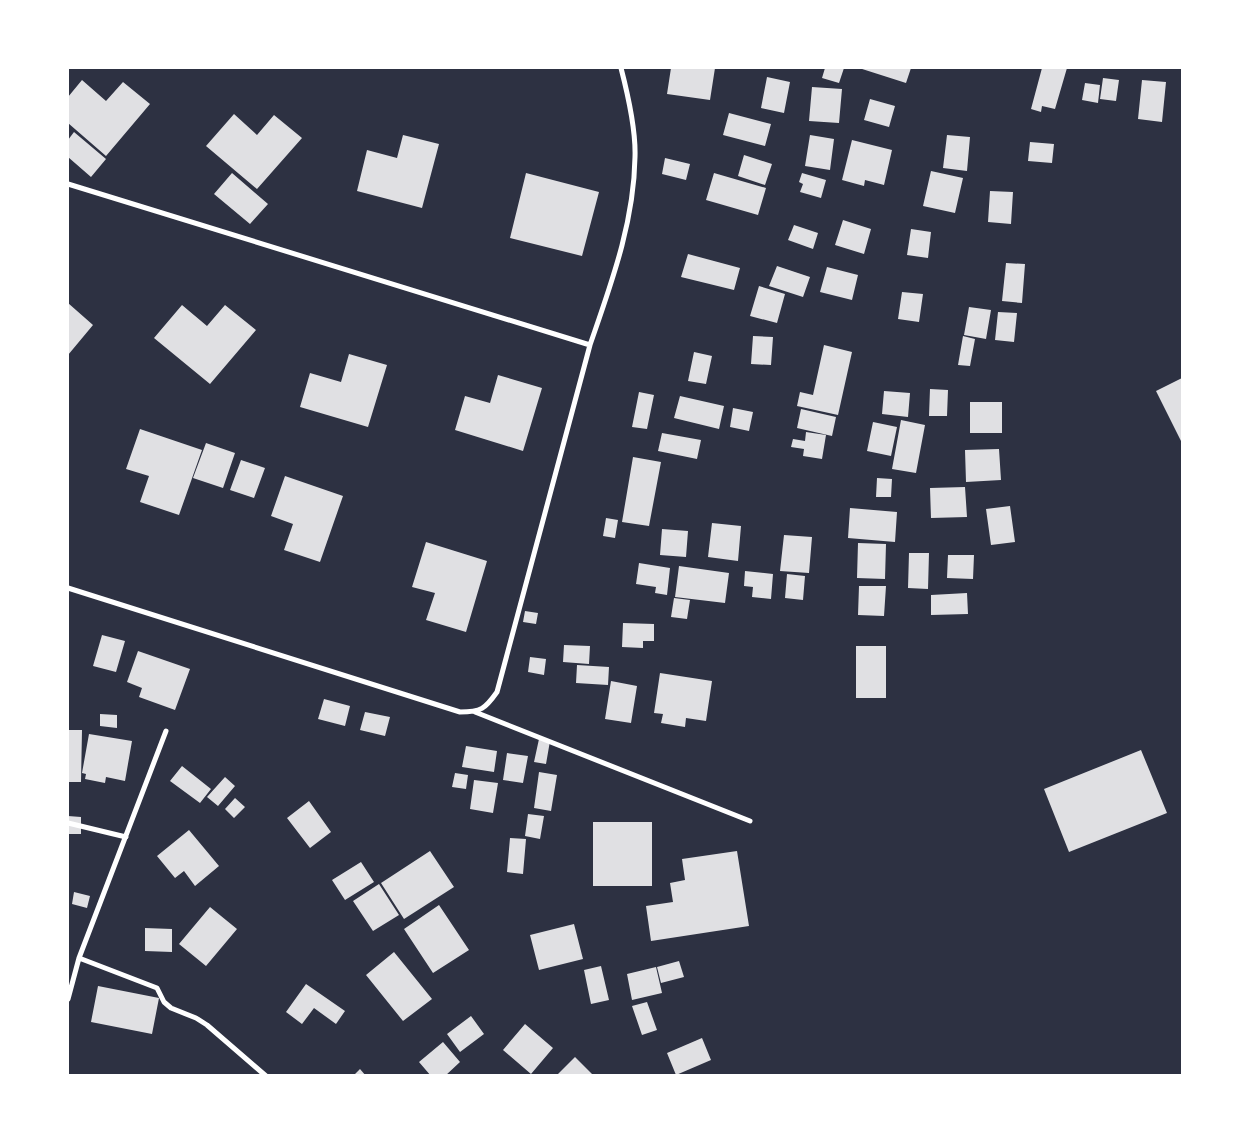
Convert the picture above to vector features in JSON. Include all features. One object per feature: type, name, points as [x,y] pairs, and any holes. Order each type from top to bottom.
[{"type":"street","points":[[475,712],[487,706],[497,692],[590,345],[626,230],[632,199],[636,156],[629,98],[621,68]]},
{"type":"street","points":[[68,184],[590,345]]},
{"type":"street","points":[[68,588],[460,712],[475,712],[750,821]]},
{"type":"street","points":[[68,998],[79,958],[166,731]]},
{"type":"street","points":[[68,824],[126,837]]},
{"type":"street","points":[[79,958],[157,988],[164,1002],[171,1008],[207,1025],[266,1076]]},
{"type":"building","points":[[671,68],[715,68],[710,100],[667,94]]},
{"type":"building","points":[[825,68],[844,68],[839,83],[822,78]]},
{"type":"building","points":[[859,68],[911,68],[906,83]]},
{"type":"building","points":[[1042,68],[1067,68],[1055,109],[1042,106],[1041,112],[1031,109]]},
{"type":"building","points":[[767,77],[790,82],[784,113],[761,108]]},
{"type":"building","points":[[1103,78],[1119,80],[1116,101],[1100,99]]},
{"type":"building","points":[[82,80],[106,101],[123,82],[150,104],[106,156],[68,123],[68,97]]},
{"type":"building","points":[[1142,80],[1166,82],[1162,122],[1138,119]]},
{"type":"building","points":[[1085,83],[1100,85],[1098,103],[1082,100]]},
{"type":"building","points":[[812,87],[842,89],[839,123],[809,121]]},
{"type":"building","points":[[870,99],[895,106],[889,127],[864,120]]},
{"type":"building","points":[[729,113],[771,124],[765,146],[723,135]]},
{"type":"building","points":[[234,114],[257,135],[274,115],[302,138],[257,189],[206,146]]},
{"type":"building","points":[[74,132],[106,159],[91,177],[68,157],[68,140]]},
{"type":"building","points":[[403,135],[439,144],[422,208],[357,191],[367,150],[397,158]]},
{"type":"building","points":[[810,135],[834,139],[830,170],[805,166]]},
{"type":"building","points":[[947,135],[970,137],[967,171],[943,168]]},
{"type":"building","points":[[852,140],[892,150],[884,185],[865,180],[864,186],[842,180]]},
{"type":"building","points":[[1030,142],[1054,144],[1052,163],[1028,161]]},
{"type":"building","points":[[744,155],[772,164],[765,185],[738,176]]},
{"type":"building","points":[[665,158],[690,164],[686,180],[662,174]]},
{"type":"building","points":[[931,171],[963,178],[955,213],[923,206]]},
{"type":"building","points":[[232,173],[268,204],[250,224],[214,194]]},
{"type":"building","points":[[526,173],[599,192],[582,256],[510,238]]},
{"type":"building","points":[[714,173],[766,188],[758,215],[706,200]]},
{"type":"building","points":[[802,173],[826,180],[821,198],[800,192],[803,184],[799,182]]},
{"type":"building","points":[[990,191],[1013,192],[1011,224],[988,222]]},
{"type":"building","points":[[843,220],[871,229],[864,254],[835,245]]},
{"type":"building","points":[[794,225],[818,233],[813,249],[788,240]]},
{"type":"building","points":[[911,229],[931,232],[928,258],[907,255]]},
{"type":"building","points":[[688,254],[740,268],[734,290],[681,277]]},
{"type":"building","points":[[1006,263],[1025,264],[1022,303],[1002,301]]},
{"type":"building","points":[[777,266],[810,277],[803,297],[769,286]]},
{"type":"building","points":[[827,267],[858,275],[852,300],[820,292]]},
{"type":"building","points":[[759,286],[785,294],[777,323],[750,316]]},
{"type":"building","points":[[902,292],[923,294],[919,322],[898,319]]},
{"type":"building","points":[[68,303],[93,325],[68,355]]},
{"type":"building","points":[[182,305],[207,326],[225,305],[256,330],[210,384],[154,338]]},
{"type":"building","points":[[969,307],[991,310],[986,339],[964,335]]},
{"type":"building","points":[[998,312],[1017,313],[1014,342],[995,340]]},
{"type":"building","points":[[753,336],[773,337],[771,365],[751,364]]},
{"type":"building","points":[[963,336],[975,339],[970,366],[958,365]]},
{"type":"building","points":[[824,345],[852,352],[838,415],[797,406],[800,392],[813,395]]},
{"type":"building","points":[[694,352],[712,356],[706,384],[688,381]]},
{"type":"building","points":[[349,354],[387,365],[368,427],[300,407],[310,373],[341,382]]},
{"type":"building","points":[[498,375],[542,388],[523,451],[455,430],[465,396],[490,403]]},
{"type":"building","points":[[1182,378],[1182,443],[1156,391]]},
{"type":"building","points":[[930,389],[948,390],[947,416],[929,416]]},
{"type":"building","points":[[884,391],[910,393],[908,417],[882,414]]},
{"type":"building","points":[[639,392],[654,395],[647,429],[632,427]]},
{"type":"building","points":[[680,396],[724,406],[719,429],[674,418]]},
{"type":"building","points":[[970,402],[1002,402],[1002,433],[970,433]]},
{"type":"building","points":[[733,408],[753,412],[749,431],[730,427]]},
{"type":"building","points":[[801,409],[836,417],[832,436],[797,428]]},
{"type":"building","points":[[901,420],[925,425],[916,473],[892,469]]},
{"type":"building","points":[[873,422],[897,427],[891,456],[867,451]]},
{"type":"building","points":[[140,429],[202,450],[179,515],[140,502],[149,476],[126,469]]},
{"type":"building","points":[[806,432],[826,435],[822,459],[803,456],[804,449],[791,447],[793,439],[805,441]]},
{"type":"building","points":[[662,433],[701,440],[697,459],[658,451]]},
{"type":"building","points":[[206,443],[235,453],[223,488],[193,478]]},
{"type":"building","points":[[999,449],[1001,480],[966,482],[965,450]]},
{"type":"building","points":[[633,457],[661,462],[649,526],[622,522]]},
{"type":"building","points":[[241,460],[265,468],[254,498],[230,490]]},
{"type":"building","points":[[285,476],[343,496],[320,562],[284,550],[293,524],[271,516]]},
{"type":"building","points":[[877,478],[892,479],[891,497],[876,497]]},
{"type":"building","points":[[965,487],[967,517],[931,518],[930,488]]},
{"type":"building","points":[[1010,506],[1015,542],[991,545],[986,509]]},
{"type":"building","points":[[850,508],[897,512],[895,542],[848,538]]},
{"type":"building","points":[[606,518],[618,520],[615,538],[603,536]]},
{"type":"building","points":[[712,523],[741,526],[738,561],[708,557]]},
{"type":"building","points":[[662,529],[688,531],[686,557],[660,555]]},
{"type":"building","points":[[784,535],[812,537],[809,573],[780,571]]},
{"type":"building","points":[[426,542],[487,561],[466,632],[426,620],[435,593],[412,587]]},
{"type":"building","points":[[858,543],[886,544],[885,579],[857,578]]},
{"type":"building","points":[[909,553],[929,553],[928,589],[908,588]]},
{"type":"building","points":[[948,555],[974,555],[973,579],[947,578]]},
{"type":"building","points":[[639,563],[670,568],[667,595],[655,593],[656,587],[636,584]]},
{"type":"building","points":[[679,566],[729,573],[725,603],[675,597]]},
{"type":"building","points":[[745,571],[773,574],[771,599],[752,597],[753,587],[744,586]]},
{"type":"building","points":[[787,574],[805,576],[803,600],[785,598]]},
{"type":"building","points":[[859,586],[886,586],[884,616],[858,615]]},
{"type":"building","points":[[967,593],[968,614],[931,615],[931,595]]},
{"type":"building","points":[[674,598],[690,600],[687,619],[671,617]]},
{"type":"building","points":[[525,611],[538,613],[536,624],[523,622]]},
{"type":"building","points":[[623,623],[654,624],[654,641],[643,641],[643,648],[622,647]]},
{"type":"building","points":[[102,635],[125,641],[116,672],[93,666]]},
{"type":"building","points":[[564,645],[590,646],[589,664],[563,662]]},
{"type":"building","points":[[856,646],[886,646],[886,698],[856,698]]},
{"type":"building","points":[[138,651],[190,669],[175,710],[139,697],[142,688],[127,682]]},
{"type":"building","points":[[530,657],[546,659],[544,675],[528,672]]},
{"type":"building","points":[[577,665],[609,667],[608,685],[576,683]]},
{"type":"building","points":[[660,673],[712,681],[706,721],[686,718],[685,727],[661,723],[663,714],[654,713]]},
{"type":"building","points":[[611,681],[637,686],[631,723],[605,719]]},
{"type":"building","points":[[324,699],[350,706],[345,726],[318,719]]},
{"type":"building","points":[[365,712],[390,717],[385,736],[360,730]]},
{"type":"building","points":[[100,714],[117,715],[117,728],[100,726]]},
{"type":"building","points":[[68,730],[82,730],[81,782],[68,782]]},
{"type":"building","points":[[89,734],[132,741],[125,781],[106,777],[105,783],[85,779],[86,774],[82,773]]},
{"type":"building","points":[[539,739],[550,741],[546,764],[534,762]]},
{"type":"building","points":[[466,746],[497,751],[494,772],[462,767]]},
{"type":"building","points":[[1141,750],[1167,813],[1069,852],[1044,789]]},
{"type":"building","points":[[507,753],[528,756],[523,783],[503,780]]},
{"type":"building","points":[[182,766],[211,789],[200,803],[170,781]]},
{"type":"building","points":[[539,772],[557,775],[551,811],[534,808]]},
{"type":"building","points":[[455,773],[468,775],[466,789],[452,787]]},
{"type":"building","points":[[225,777],[235,786],[218,806],[207,797]]},
{"type":"building","points":[[474,780],[498,783],[493,813],[470,809]]},
{"type":"building","points":[[235,798],[245,807],[234,818],[225,809]]},
{"type":"building","points":[[309,801],[331,832],[310,848],[287,818]]},
{"type":"building","points":[[528,814],[544,816],[540,839],[525,836]]},
{"type":"building","points":[[68,816],[81,817],[81,834],[68,834]]},
{"type":"building","points":[[593,822],[652,822],[652,886],[593,886]]},
{"type":"building","points":[[189,830],[219,866],[195,886],[184,871],[175,878],[157,856]]},
{"type":"building","points":[[510,838],[526,839],[523,874],[507,872]]},
{"type":"building","points":[[430,851],[454,887],[404,919],[381,883]]},
{"type":"building","points":[[737,851],[749,926],[651,941],[646,906],[673,902],[670,883],[685,880],[682,859]]},
{"type":"building","points":[[361,862],[374,882],[345,900],[332,880]]},
{"type":"building","points":[[379,884],[399,915],[373,931],[353,901]]},
{"type":"building","points":[[74,892],[90,896],[87,908],[72,904]]},
{"type":"building","points":[[439,905],[469,950],[433,973],[404,929]]},
{"type":"building","points":[[210,907],[237,929],[206,966],[179,944]]},
{"type":"building","points":[[574,924],[583,959],[539,970],[530,935]]},
{"type":"building","points":[[145,928],[172,929],[172,952],[145,951]]},
{"type":"building","points":[[394,952],[432,999],[403,1021],[366,975]]},
{"type":"building","points":[[679,961],[684,977],[661,983],[657,967]]},
{"type":"building","points":[[601,966],[609,1000],[591,1004],[584,970]]},
{"type":"building","points":[[656,967],[662,993],[632,1000],[627,974]]},
{"type":"building","points":[[306,984],[345,1011],[336,1024],[314,1008],[302,1024],[286,1012]]},
{"type":"building","points":[[98,986],[159,998],[152,1034],[91,1022]]},
{"type":"building","points":[[647,1002],[657,1030],[642,1035],[632,1006]]},
{"type":"building","points":[[471,1016],[484,1034],[460,1052],[447,1034]]},
{"type":"building","points":[[525,1024],[553,1048],[531,1074],[503,1050]]},
{"type":"building","points":[[702,1038],[711,1060],[676,1075],[667,1053]]},
{"type":"building","points":[[443,1042],[460,1062],[445,1076],[431,1076],[419,1062]]},
{"type":"building","points":[[575,1057],[594,1076],[556,1076]]},
{"type":"building","points":[[360,1069],[366,1076],[353,1076]]}]
